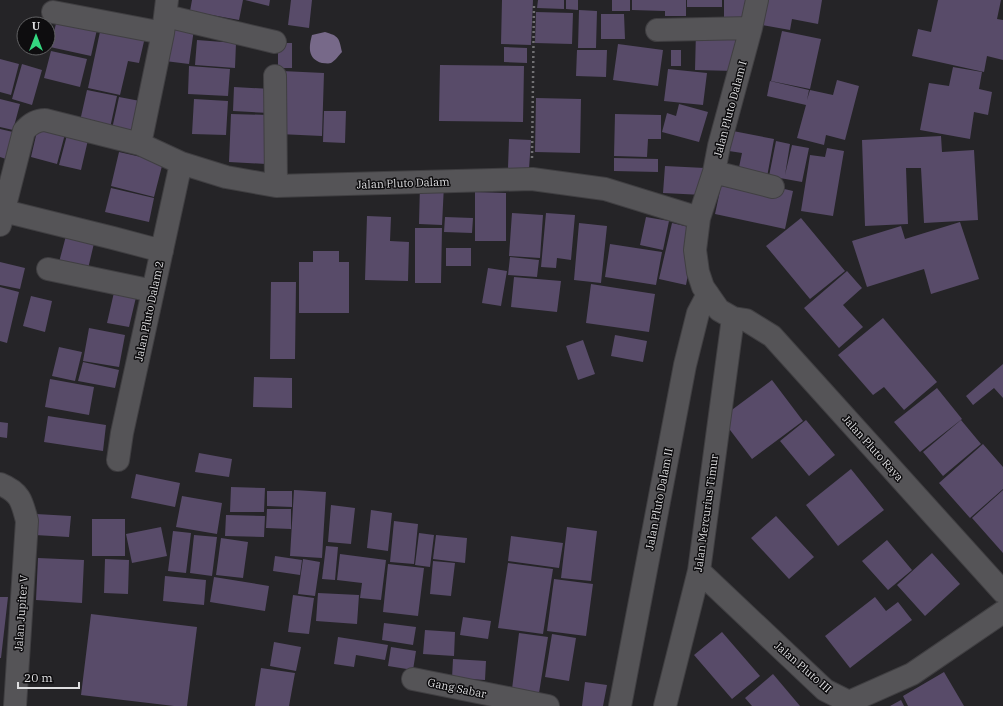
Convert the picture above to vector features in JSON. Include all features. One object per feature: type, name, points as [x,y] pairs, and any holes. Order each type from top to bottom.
[{"type":"street","name":"Jalan Pluto Dalam I","points":[[699,218],[714,172],[751,28],[756,0]]},
{"type":"street","points":[[53,12],[165,16],[275,42]]},
{"type":"street","points":[[140,144],[165,16]]},
{"type":"street","points":[[657,30],[751,28]]},
{"type":"street","points":[[275,76],[276,186]]},
{"type":"street","name":"Jalan Pluto Dalam","points":[[2,218],[24,130],[37,120],[45,120],[140,144],[181,163],[226,177],[276,186],[532,179],[605,189],[699,218]]},
{"type":"street","name":"Jalan Pluto Dalam 2","points":[[118,460],[122,433],[181,163]]},
{"type":"street","points":[[714,172],[773,188]]},
{"type":"street","points":[[2,218],[113,238],[162,252]]},
{"type":"street","points":[[699,218],[695,250],[702,287],[720,310],[733,318]]},
{"type":"street","points":[[48,269],[153,291]]},
{"type":"street","name":"Jalan Pluto Dalam II","points":[[620,706],[685,365],[698,313],[708,294]]},
{"type":"street","name":"Jalan Mercurius Timur","points":[[665,706],[699,571],[733,318]]},
{"type":"street","name":"Jalan Pluto Raya","points":[[733,318],[746,320],[772,336],[1003,592]]},
{"type":"street","name":"Jalan Jupiter V","points":[[0,484],[15,491],[23,505],[27,520],[15,706]]},
{"type":"street","name":"Jalan Pluto III","points":[[699,571],[825,690],[849,702],[912,674],[1003,612]]},
{"type":"street","name":"Gang Sabar","points":[[413,679],[548,706]]},
{"type":"path","points":[[532,179],[534,3]]},
{"type":"shaded area","points":[[325,32],[338,38],[342,52],[331,63],[322,63],[317,61],[310,52],[312,35]]},
{"type":"building","points":[[192,0],[243,0],[239,20],[190,11]]},
{"type":"building","points":[[245,0],[270,0],[269,6]]},
{"type":"building","points":[[291,0],[312,0],[309,28],[288,25]]},
{"type":"building","points":[[502,0],[533,0],[531,45],[501,44]]},
{"type":"building","points":[[538,0],[564,0],[564,9],[537,8]]},
{"type":"building","points":[[566,0],[578,0],[578,10],[566,9]]},
{"type":"building","points":[[612,0],[630,0],[630,11],[612,11]]},
{"type":"building","points":[[632,0],[665,0],[665,11],[632,10]]},
{"type":"building","points":[[665,0],[686,0],[686,16],[665,16]]},
{"type":"building","points":[[687,0],[722,0],[722,7],[687,7]]},
{"type":"building","points":[[724,0],[747,0],[747,24],[724,23]]},
{"type":"building","points":[[762,0],[822,0],[818,24],[792,19],[790,30],[757,24]]},
{"type":"building","points":[[938,0],[1001,0],[997,19],[1003,20],[1003,60],[987,56],[984,72],[912,56],[918,29],[931,32]]},
{"type":"building","points":[[579,10],[597,11],[596,48],[578,48]]},
{"type":"building","points":[[536,12],[573,13],[572,44],[535,43]]},
{"type":"building","points":[[601,14],[624,14],[625,39],[601,39]]},
{"type":"building","points":[[58,16],[98,25],[91,56],[56,48],[56,24]]},
{"type":"building","points":[[170,25],[194,29],[189,64],[165,61]]},
{"type":"building","points":[[101,27],[145,37],[139,63],[128,61],[120,95],[88,88]]},
{"type":"building","points":[[696,31],[736,32],[735,71],[695,70]]},
{"type":"building","points":[[782,31],[821,39],[810,89],[771,81]]},
{"type":"building","points":[[197,40],[236,43],[235,68],[195,65]]},
{"type":"building","points":[[278,43],[292,43],[292,68],[278,68]]},
{"type":"building","points":[[618,44],[663,50],[658,86],[613,80]]},
{"type":"building","points":[[504,47],[527,48],[527,63],[504,62]]},
{"type":"building","points":[[577,50],[607,50],[606,77],[576,76]]},
{"type":"building","points":[[671,50],[681,50],[681,66],[671,66]]},
{"type":"building","points":[[56,52],[87,59],[80,87],[44,78],[50,56],[56,56]]},
{"type":"building","points":[[0,59],[19,64],[11,95],[0,92]]},
{"type":"building","points":[[22,64],[42,70],[32,105],[12,99]]},
{"type":"building","points":[[440,65],[524,66],[523,122],[439,121]]},
{"type":"building","points":[[189,66],[230,69],[228,96],[188,94]]},
{"type":"building","points":[[953,67],[982,72],[979,89],[992,92],[988,115],[974,112],[970,139],[920,130],[929,83],[949,86]]},
{"type":"building","points":[[668,69],[707,73],[703,105],[664,101]]},
{"type":"building","points":[[282,71],[324,73],[322,136],[279,134]]},
{"type":"building","points":[[837,80],[859,86],[845,140],[826,135],[824,145],[797,138],[806,105],[767,96],[770,81],[809,90],[807,100],[810,90],[833,95]]},
{"type":"building","points":[[234,87],[271,89],[270,113],[233,111]]},
{"type":"building","points":[[87,90],[117,96],[110,128],[80,121]]},
{"type":"building","points":[[119,97],[140,101],[134,133],[112,129]]},
{"type":"building","points":[[536,98],[581,99],[580,153],[535,152]]},
{"type":"building","points":[[0,99],[20,104],[13,130],[0,127]]},
{"type":"building","points":[[194,99],[228,101],[226,135],[192,134]]},
{"type":"building","points":[[679,104],[708,112],[699,142],[662,132],[667,113],[676,116]]},
{"type":"building","points":[[324,111],[346,111],[345,143],[323,142]]},
{"type":"building","points":[[231,114],[268,115],[266,164],[229,162]]},
{"type":"building","points":[[615,114],[661,115],[661,139],[648,139],[647,157],[614,156]]},
{"type":"building","points":[[38,127],[65,134],[57,164],[31,157]]},
{"type":"building","points":[[0,129],[13,132],[6,159],[0,157]]},
{"type":"building","points":[[733,131],[774,139],[767,177],[738,172],[742,153],[729,151]]},
{"type":"building","points":[[67,135],[88,140],[81,170],[59,165]]},
{"type":"building","points":[[941,136],[942,152],[974,150],[978,220],[924,223],[921,168],[906,168],[908,224],[865,226],[862,140]]},
{"type":"building","points":[[509,139],[531,140],[529,169],[508,168]]},
{"type":"building","points":[[776,141],[790,144],[785,175],[792,145],[809,148],[802,182],[769,176]]},
{"type":"building","points":[[827,148],[844,151],[833,216],[801,211],[810,155],[825,157]]},
{"type":"building","points":[[119,152],[163,162],[154,197],[111,186]]},
{"type":"building","points":[[614,158],[658,159],[658,172],[614,171]]},
{"type":"building","points":[[665,166],[705,168],[703,195],[663,193]]},
{"type":"building","points":[[420,184],[444,185],[442,225],[419,224]]},
{"type":"building","points":[[721,186],[777,197],[780,188],[793,191],[785,229],[715,214]]},
{"type":"building","points":[[111,188],[154,198],[149,222],[105,212]]},
{"type":"building","points":[[475,192],[506,193],[506,241],[475,241]]},
{"type":"building","points":[[512,213],[543,215],[540,258],[509,256]]},
{"type":"building","points":[[546,213],[575,215],[571,260],[557,258],[556,268],[541,267]]},
{"type":"building","points":[[367,216],[391,217],[390,241],[409,242],[408,281],[365,280]]},
{"type":"building","points":[[445,217],[473,218],[472,233],[444,232]]},
{"type":"building","points":[[646,217],[669,221],[663,250],[640,245]]},
{"type":"building","points":[[801,218],[845,271],[810,299],[766,246]]},
{"type":"building","points":[[960,222],[979,279],[931,294],[924,269],[867,287],[852,241],[901,226],[905,239]]},
{"type":"building","points":[[579,223],[607,226],[601,283],[574,280]]},
{"type":"building","points":[[672,223],[697,229],[686,285],[659,279]]},
{"type":"building","points":[[415,228],[442,228],[441,283],[415,283]]},
{"type":"building","points":[[67,232],[95,239],[87,273],[58,266]]},
{"type":"building","points":[[610,244],[662,252],[656,285],[605,277]]},
{"type":"building","points":[[446,248],[471,248],[471,266],[446,266]]},
{"type":"building","points":[[313,251],[339,251],[339,262],[349,262],[349,313],[299,313],[299,262],[313,262]]},
{"type":"building","points":[[510,257],[539,260],[537,277],[508,275]]},
{"type":"building","points":[[0,262],[25,268],[20,289],[0,285]]},
{"type":"building","points":[[488,268],[507,271],[501,306],[482,303]]},
{"type":"building","points":[[847,271],[862,288],[843,305],[863,327],[839,348],[804,308]]},
{"type":"building","points":[[514,277],[561,281],[557,312],[511,307]]},
{"type":"building","points":[[271,282],[296,282],[295,359],[270,359]]},
{"type":"building","points":[[591,284],[655,294],[649,332],[586,323]]},
{"type":"building","points":[[0,287],[19,292],[7,343],[0,341]]},
{"type":"building","points":[[115,288],[137,293],[129,327],[107,323]]},
{"type":"building","points":[[31,296],[52,301],[45,332],[23,326]]},
{"type":"building","points":[[883,318],[937,382],[904,410],[884,387],[873,395],[838,355]]},
{"type":"building","points":[[89,328],[125,335],[119,367],[83,361]]},
{"type":"building","points":[[615,335],[647,341],[643,362],[611,356]]},
{"type":"building","points":[[583,340],[595,374],[578,380],[566,346]]},
{"type":"building","points":[[59,347],[82,352],[75,381],[52,376]]},
{"type":"building","points":[[83,362],[119,370],[115,388],[78,381]]},
{"type":"building","points":[[1003,364],[1003,398],[994,388],[973,405],[966,396]]},
{"type":"building","points":[[254,377],[292,378],[292,408],[253,407]]},
{"type":"building","points":[[50,379],[94,387],[89,415],[45,407]]},
{"type":"building","points":[[772,380],[803,421],[752,459],[721,418]]},
{"type":"building","points":[[937,388],[962,419],[920,452],[894,422]]},
{"type":"building","points":[[48,416],[106,425],[103,451],[44,442]]},
{"type":"building","points":[[806,420],[835,455],[809,476],[780,441]]},
{"type":"building","points":[[961,420],[981,444],[943,476],[923,452]]},
{"type":"building","points":[[0,422],[8,423],[7,438],[0,437]]},
{"type":"building","points":[[983,444],[1003,467],[1003,489],[970,518],[939,483]]},
{"type":"building","points":[[199,453],[232,459],[229,477],[195,472]]},
{"type":"building","points":[[851,469],[884,510],[838,546],[806,505]]},
{"type":"building","points":[[136,474],[180,483],[175,507],[131,498]]},
{"type":"building","points":[[231,487],[265,488],[264,512],[230,512]]},
{"type":"building","points":[[294,490],[326,492],[322,558],[290,556]]},
{"type":"building","points":[[1003,490],[1003,553],[972,518]]},
{"type":"building","points":[[267,491],[292,491],[292,507],[267,506]]},
{"type":"building","points":[[182,496],[222,503],[217,534],[176,527]]},
{"type":"building","points":[[331,505],[355,508],[351,544],[328,542]]},
{"type":"building","points":[[267,509],[291,509],[291,529],[266,528]]},
{"type":"building","points":[[371,510],[392,513],[388,551],[367,548]]},
{"type":"building","points":[[36,514],[71,516],[69,537],[35,535]]},
{"type":"building","points":[[226,515],[265,516],[264,537],[225,536]]},
{"type":"building","points":[[776,516],[814,557],[789,579],[751,538]]},
{"type":"building","points":[[92,519],[125,519],[125,556],[92,556]]},
{"type":"building","points":[[394,521],[418,524],[414,564],[390,562]]},
{"type":"building","points":[[161,527],[167,556],[132,563],[126,534]]},
{"type":"building","points":[[567,527],[597,531],[591,581],[561,578]]},
{"type":"building","points":[[173,531],[191,533],[186,573],[168,571]]},
{"type":"building","points":[[419,533],[434,535],[430,567],[415,565]]},
{"type":"building","points":[[194,535],[217,537],[212,576],[190,573]]},
{"type":"building","points":[[436,535],[467,538],[465,563],[433,559]]},
{"type":"building","points":[[511,536],[563,543],[559,568],[508,561]]},
{"type":"building","points":[[221,538],[248,542],[243,578],[216,575]]},
{"type":"building","points":[[887,540],[912,570],[888,590],[862,561]]},
{"type":"building","points":[[326,546],[338,547],[335,580],[322,579]]},
{"type":"building","points":[[932,553],[960,584],[925,616],[897,585]]},
{"type":"building","points":[[340,554],[386,560],[381,600],[360,598],[362,583],[337,580]]},
{"type":"building","points":[[275,556],[302,560],[300,575],[273,571]]},
{"type":"building","points":[[38,558],[84,560],[82,603],[36,600]]},
{"type":"building","points":[[105,559],[129,560],[128,594],[104,593]]},
{"type":"building","points":[[303,559],[320,562],[315,596],[298,594]]},
{"type":"building","points":[[433,561],[455,563],[451,596],[430,594]]},
{"type":"building","points":[[508,563],[553,569],[543,634],[498,628]]},
{"type":"building","points":[[388,564],[424,568],[418,616],[383,612]]},
{"type":"building","points":[[165,576],[206,580],[204,605],[163,601]]},
{"type":"building","points":[[214,577],[269,586],[265,611],[210,602]]},
{"type":"building","points":[[554,579],[593,584],[586,636],[547,631]]},
{"type":"building","points":[[318,593],[359,595],[357,624],[316,621]]},
{"type":"building","points":[[293,595],[314,598],[309,634],[288,632]]},
{"type":"building","points":[[0,597],[8,597],[1,658],[0,658]]},
{"type":"building","points":[[875,597],[886,611],[898,602],[912,620],[850,668],[825,636]]},
{"type":"building","points":[[91,614],[197,627],[187,706],[174,706],[81,695]]},
{"type":"building","points":[[463,617],[491,621],[488,639],[460,635]]},
{"type":"building","points":[[384,623],[416,627],[413,645],[382,640]]},
{"type":"building","points":[[425,630],[455,632],[454,656],[423,654]]},
{"type":"building","points":[[722,632],[760,676],[732,699],[694,655]]},
{"type":"building","points":[[519,633],[548,637],[539,693],[512,689]]},
{"type":"building","points":[[552,634],[576,638],[569,681],[545,677]]},
{"type":"building","points":[[338,637],[388,645],[385,660],[356,655],[354,667],[334,664]]},
{"type":"building","points":[[274,642],[301,647],[296,671],[270,666]]},
{"type":"building","points":[[391,647],[416,651],[413,670],[388,666]]},
{"type":"building","points":[[453,659],[486,661],[485,680],[452,678]]},
{"type":"building","points":[[261,668],[295,673],[289,706],[255,706]]},
{"type":"building","points":[[944,672],[964,706],[908,706],[903,696]]},
{"type":"building","points":[[773,674],[800,706],[752,706],[745,698]]},
{"type":"building","points":[[585,682],[607,685],[603,706],[582,706]]},
{"type":"building","points":[[901,700],[904,706],[890,706]]}]
